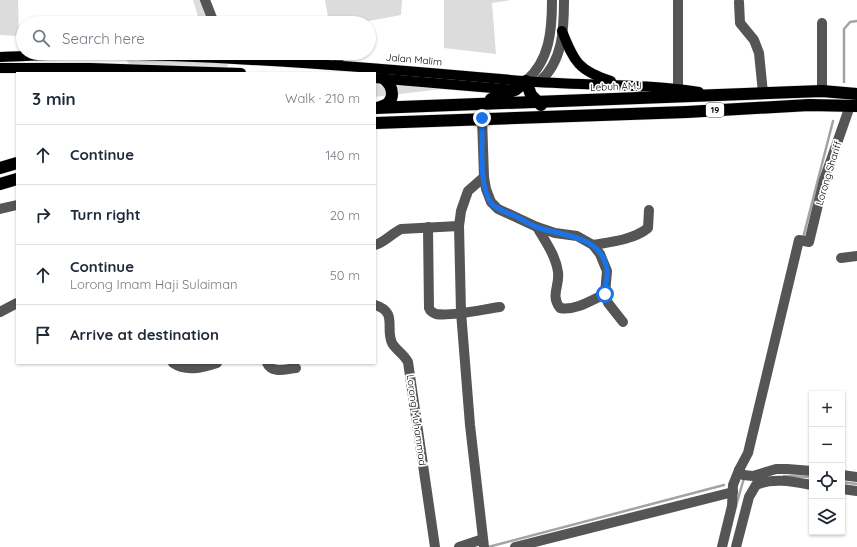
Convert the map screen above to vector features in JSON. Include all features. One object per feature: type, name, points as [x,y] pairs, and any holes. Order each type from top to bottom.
[{"type":"highway","points":[[376,107],[384,106],[392,97],[390,83],[379,78]]},
{"type":"highway","points":[[441,105],[490,99],[527,85],[536,102],[554,112],[572,116]]},
{"type":"highway","name":"Lebuh AMJ","points":[[376,107],[822,91],[854,98]]},
{"type":"highway","name":"19","points":[[376,123],[809,105],[854,98]]},
{"type":"highway","points":[[0,168],[16,163]]},
{"type":"highway","points":[[0,184],[16,179]]},
{"type":"main road","points":[[562,32],[573,57],[583,70],[595,76],[622,84]]},
{"type":"main road","name":"Jalan Malim","points":[[0,57],[16,56]]},
{"type":"main road","name":"Jalan Malim","points":[[276,60],[527,85]]},
{"type":"main road","points":[[0,68],[90,68],[211,72]]},
{"type":"main road","points":[[379,78],[515,90]]},
{"type":"main road","points":[[527,85],[539,82]]},
{"type":"main road","name":"19","points":[[539,82],[622,84],[714,94]]},
{"type":"street","points":[[205,0],[211,16]]},
{"type":"street","points":[[527,85],[547,51],[552,0]]},
{"type":"street","points":[[539,82],[546,76],[555,61],[562,32],[564,0]]},
{"type":"street","points":[[678,0],[678,89]]},
{"type":"street","points":[[739,2],[740,23],[754,40],[759,53],[763,93]]},
{"type":"street","points":[[822,23],[822,91]]},
{"type":"street","points":[[338,60],[338,65]]},
{"type":"street","name":"Lorong Shariff","points":[[751,476],[748,453],[804,241],[824,180],[854,98]]},
{"type":"street","points":[[482,118],[484,177],[486,189],[491,202],[498,209],[538,227],[555,233],[577,236],[592,245],[602,257],[607,271],[605,294],[614,312],[623,322]]},
{"type":"street","points":[[459,547],[483,543],[470,425],[461,312],[459,226],[461,211],[468,191],[484,177]]},
{"type":"street","points":[[0,209],[16,205]]},
{"type":"street","points":[[592,245],[627,238],[643,232],[648,228],[649,210]]},
{"type":"street","points":[[376,245],[382,243],[393,233],[401,230],[459,226]]},
{"type":"street","points":[[428,227],[429,308],[435,314],[500,307]]},
{"type":"street","points":[[538,227],[557,266],[559,274],[554,296],[560,308],[574,308],[605,294]]},
{"type":"street","points":[[841,258],[857,256]]},
{"type":"street","points":[[0,312],[16,304]]},
{"type":"street","name":"Lorong Muhammad","points":[[376,306],[385,311],[389,317],[392,342],[403,353],[408,362],[435,547]]},
{"type":"street","points":[[174,364],[179,367],[189,369],[212,364]]},
{"type":"street","points":[[268,364],[269,367],[275,370],[296,368]]},
{"type":"street","points":[[722,547],[732,506],[733,485],[751,476],[787,469],[809,471]]},
{"type":"street","points":[[751,476],[809,485]]},
{"type":"street","points":[[736,547],[751,492],[756,485],[751,476]]},
{"type":"street","points":[[845,476],[857,478]]},
{"type":"street","points":[[845,489],[857,491]]},
{"type":"street","points":[[515,547],[733,492]]},
{"type":"shaded area","points":[[0,0],[18,0],[18,16],[16,16],[16,36],[0,35]]},
{"type":"shaded area","points":[[193,0],[204,0],[210,16],[198,16]]},
{"type":"shaded area","points":[[325,0],[402,0],[401,15],[376,20],[376,16],[328,16]]},
{"type":"shaded area","points":[[444,0],[511,0],[492,3],[496,54],[444,48]]},
{"type":"shaded area","points":[[126,60],[227,60],[228,72],[135,72]]},
{"type":"shaded area","points":[[376,81],[466,86],[376,97]]},
{"type":"waterway","points":[[844,82],[844,29],[850,22],[857,21]]},
{"type":"waterway","points":[[803,238],[833,121]]},
{"type":"waterway","points":[[784,476],[809,477]]},
{"type":"waterway","points":[[736,506],[744,478]]},
{"type":"waterway","points":[[845,482],[857,484]]},
{"type":"waterway","points":[[488,547],[724,485]]},
{"type":"route","points":[[482,118],[484,177],[486,189],[491,202],[498,209],[538,227],[555,233],[577,236],[586,240],[605,261],[607,279],[605,294]]}]
